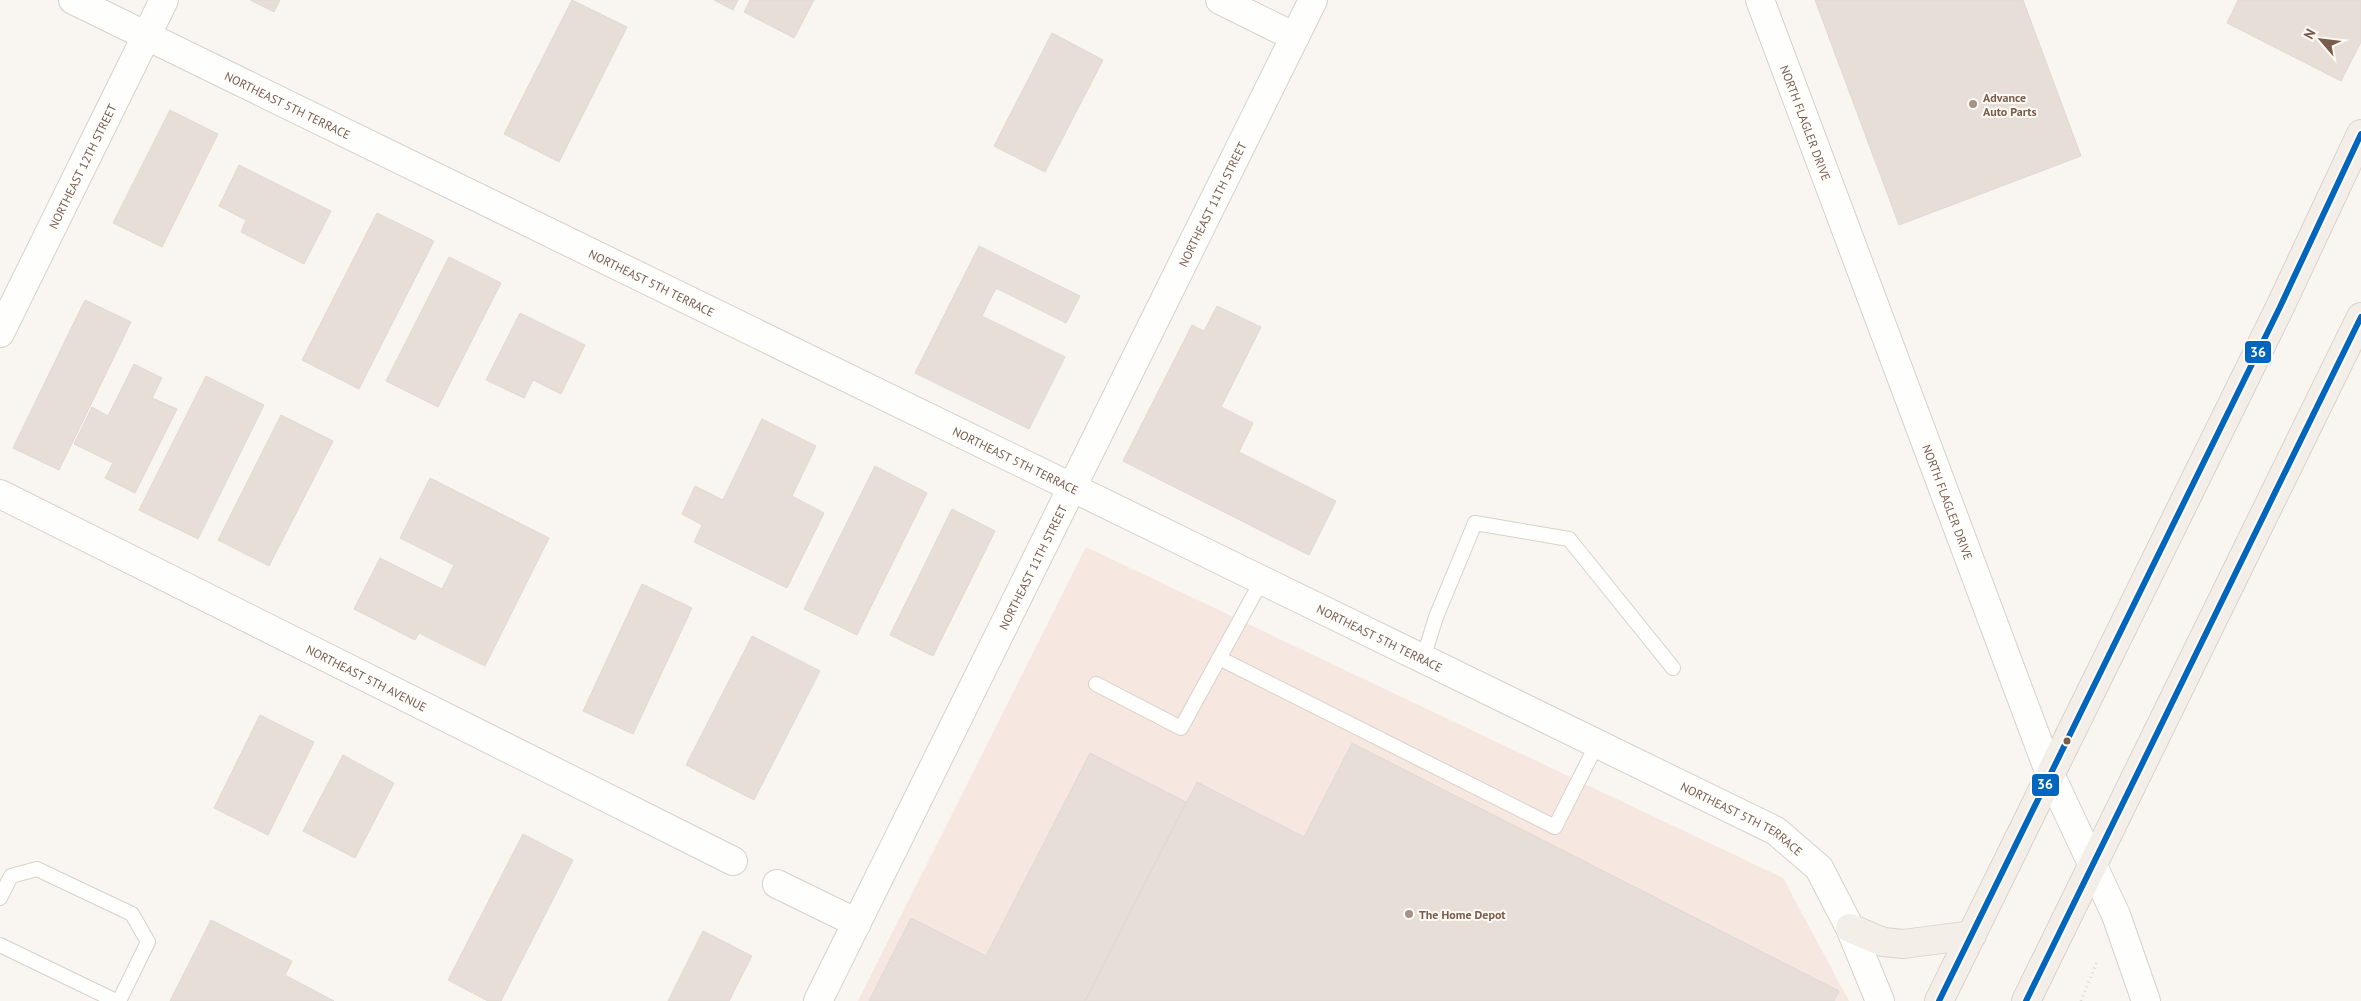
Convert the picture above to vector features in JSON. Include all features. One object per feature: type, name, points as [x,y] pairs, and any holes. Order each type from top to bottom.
[{"type":"main road","points":[[1939,1001],[2280,307],[2361,134]]},
{"type":"main road","points":[[2026,1001],[2351,353],[2361,317]]},
{"type":"main road","points":[[1850,928],[1883,942],[1903,944],[1972,935]]},
{"type":"street","name":"NORTHEAST 5TH TERRACE","points":[[73,0],[1596,744],[1776,830],[1819,868],[1850,928],[1880,1001]]},
{"type":"street","name":"NORTHEAST 12TH STREET","points":[[0,333],[164,0]]},
{"type":"street","points":[[1220,0],[1295,37]]},
{"type":"street","name":"NORTHEAST 11TH STREET","points":[[818,1001],[1313,0]]},
{"type":"street","name":"NORTH FLAGLER DRIVE","points":[[1760,0],[2050,774],[2116,915],[2146,1001]]},
{"type":"street","name":"NORTHEAST 5TH AVENUE","points":[[0,494],[733,861]]},
{"type":"street","points":[[777,884],[857,923]]},
{"type":"lane","points":[[1423,659],[1436,616],[1475,522],[1569,539],[1673,668]]},
{"type":"lane","points":[[1096,684],[1181,728],[1262,580]]},
{"type":"lane","points":[[1219,658],[1555,827],[1596,744]]},
{"type":"lane","points":[[0,898],[11,876],[37,869],[132,914],[148,942],[118,1001],[0,945]]},
{"type":"path","points":[[2081,1001],[2097,961]]},
{"type":"shaded area","points":[[1086,547],[1783,878],[1849,1001],[858,1001]]},
{"type":"building","points":[[250,0],[280,0],[274,12]]},
{"type":"building","points":[[572,0],[627,27],[559,162],[504,134]]},
{"type":"building","points":[[714,0],[738,0],[733,10]]},
{"type":"building","points":[[750,0],[814,0],[794,38],[744,12]]},
{"type":"building","points":[[1815,0],[2023,0],[2081,156],[1899,225]]},
{"type":"building","points":[[2238,0],[2361,0],[2361,42],[2341,81],[2227,23]]},
{"type":"building","points":[[1052,33],[1103,60],[1045,172],[994,146]]},
{"type":"building","points":[[170,110],[218,134],[162,247],[113,223]]},
{"type":"building","points":[[239,165],[331,211],[304,264],[241,232],[246,220],[219,206]]},
{"type":"building","points":[[377,213],[434,241],[359,389],[302,360]]},
{"type":"building","points":[[979,246],[1080,296],[1066,323],[996,288],[982,316],[1065,357],[1029,429],[915,373]]},
{"type":"building","points":[[449,257],[501,283],[438,407],[386,381]]},
{"type":"building","points":[[85,300],[131,322],[59,470],[13,448]]},
{"type":"building","points":[[1217,306],[1261,327],[1221,407],[1253,423],[1239,452],[1336,501],[1309,555],[1123,461],[1192,325],[1204,331]]},
{"type":"building","points":[[520,313],[585,345],[561,394],[533,380],[524,398],[486,380]]},
{"type":"building","points":[[134,364],[162,378],[152,398],[177,409],[135,493],[105,478],[113,463],[74,444],[92,407],[108,416]]},
{"type":"building","points":[[206,376],[264,405],[198,539],[139,510]]},
{"type":"building","points":[[281,415],[333,441],[269,566],[218,540]]},
{"type":"building","points":[[762,419],[816,446],[792,496],[824,513],[787,588],[694,542],[702,525],[682,514],[695,486],[723,500]]},
{"type":"building","points":[[875,466],[927,493],[857,635],[804,609]]},
{"type":"building","points":[[430,478],[549,538],[485,666],[419,633],[415,640],[354,609],[380,558],[442,589],[454,565],[400,538]]},
{"type":"building","points":[[952,509],[995,531],[933,656],[890,635]]},
{"type":"building","points":[[642,584],[692,608],[633,734],[583,711]]},
{"type":"building","points":[[752,636],[820,671],[754,800],[686,765]]},
{"type":"building","points":[[260,715],[314,742],[268,835],[214,808]]},
{"type":"building","name":"The Home Depot","points":[[1352,743],[1839,991],[1834,1001],[1085,1001],[1197,782],[1304,837]]},
{"type":"building","points":[[1090,753],[1186,802],[1085,1001],[869,1001],[911,918],[986,956]]},
{"type":"building","points":[[343,755],[394,783],[355,858],[303,831]]},
{"type":"building","points":[[523,834],[573,860],[501,1001],[488,1001],[448,980]]},
{"type":"building","points":[[211,920],[292,961],[285,975],[334,1001],[170,1001]]},
{"type":"building","points":[[703,931],[752,956],[729,1001],[668,1001]]},
{"type":"transit line","name":"36","points":[[1939,1001],[2280,307],[2361,134]]},
{"type":"transit line","name":"36","points":[[2026,1001],[2361,317]]},
{"type":"place","name":"Advance Auto Parts","points":[[1973,104]]},
{"type":"place","name":"The Home Depot","points":[[1409,914]]}]
